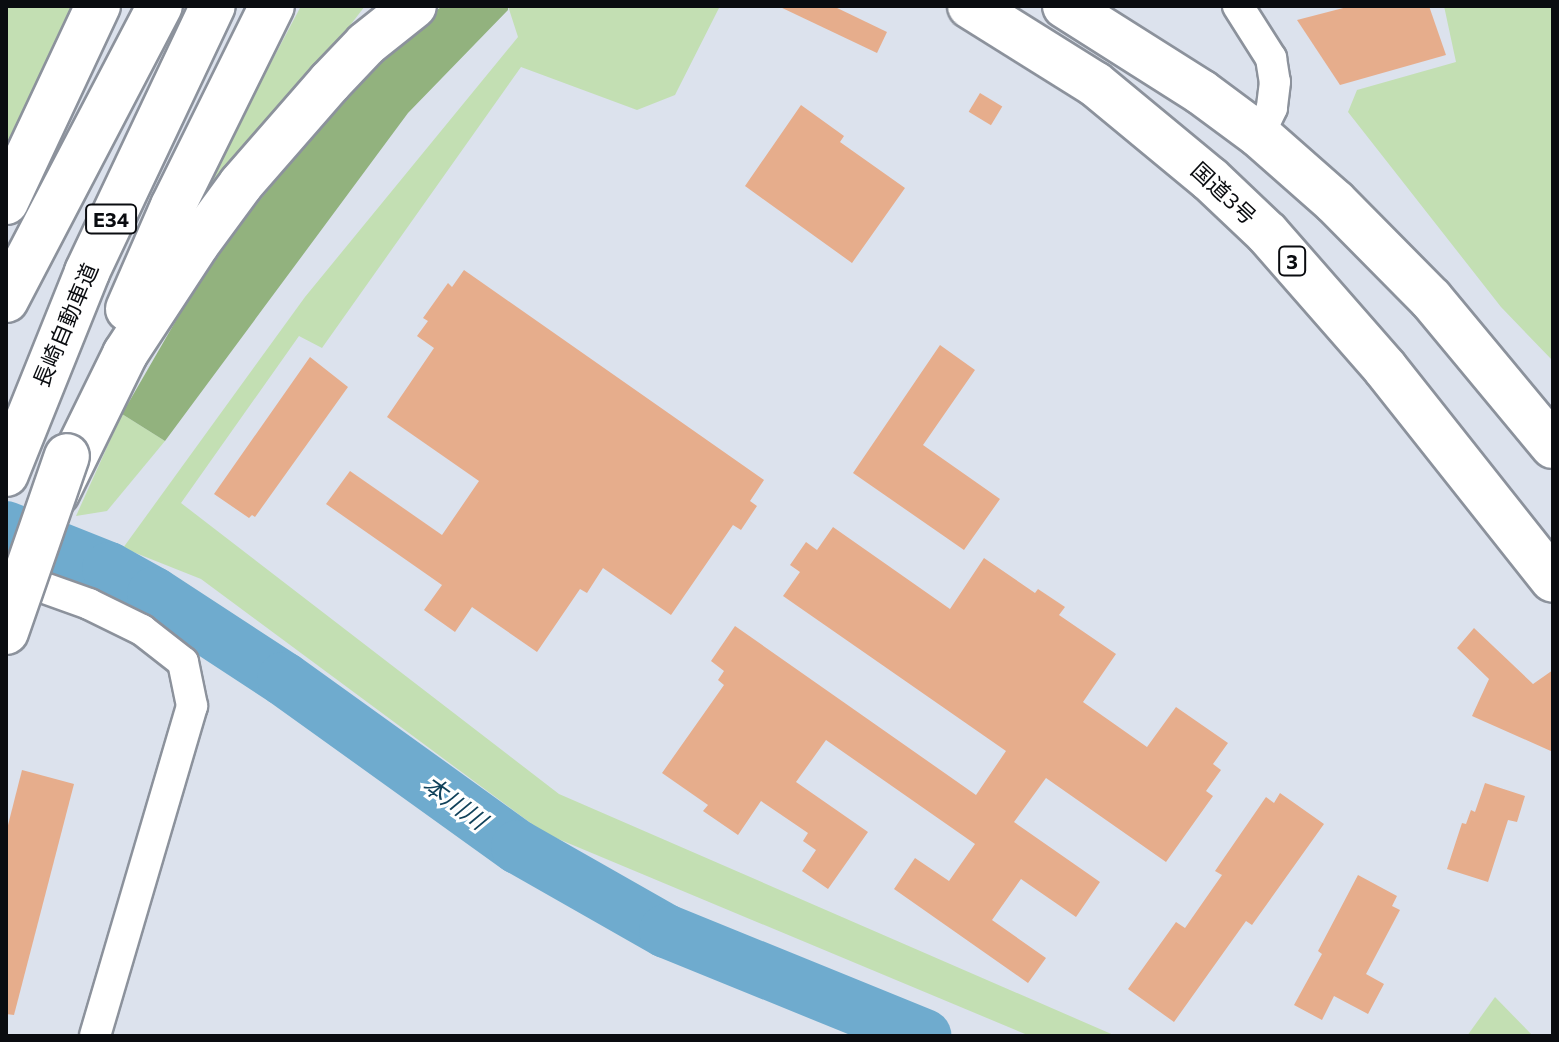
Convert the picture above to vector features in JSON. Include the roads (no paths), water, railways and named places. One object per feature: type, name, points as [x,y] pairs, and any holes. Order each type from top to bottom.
[{"type":"highway","points":[[6,202],[98,6]]},
{"type":"highway","name":"E34","points":[[6,300],[160,6]]},
{"type":"highway","name":"長崎自動車道","points":[[13,455],[87,272],[213,6]]},
{"type":"highway","points":[[70,457],[159,298],[241,184],[366,44],[414,6]]},
{"type":"highway","name":"国道3号","points":[[970,6],[1095,84],[1210,179],[1267,233],[1385,368],[1553,580]]},
{"type":"highway","points":[[1065,6],[1127,42],[1259,135],[1335,202],[1431,299],[1553,446]]},
{"type":"highway","points":[[6,632],[41,527],[173,206],[269,11]]},
{"type":"highway","points":[[6,338],[89,146]]},
{"type":"street","points":[[1238,6],[1271,58],[1275,82],[1272,108],[1259,135]]},
{"type":"street","points":[[1431,299],[1553,422]]},
{"type":"street","points":[[6,574],[89,604],[142,630],[183,662],[192,706],[95,1036]]},
{"type":"waterway","name":"本川川","points":[[6,528],[109,569],[154,594],[284,679],[518,847],[666,931],[925,1036]]}]
